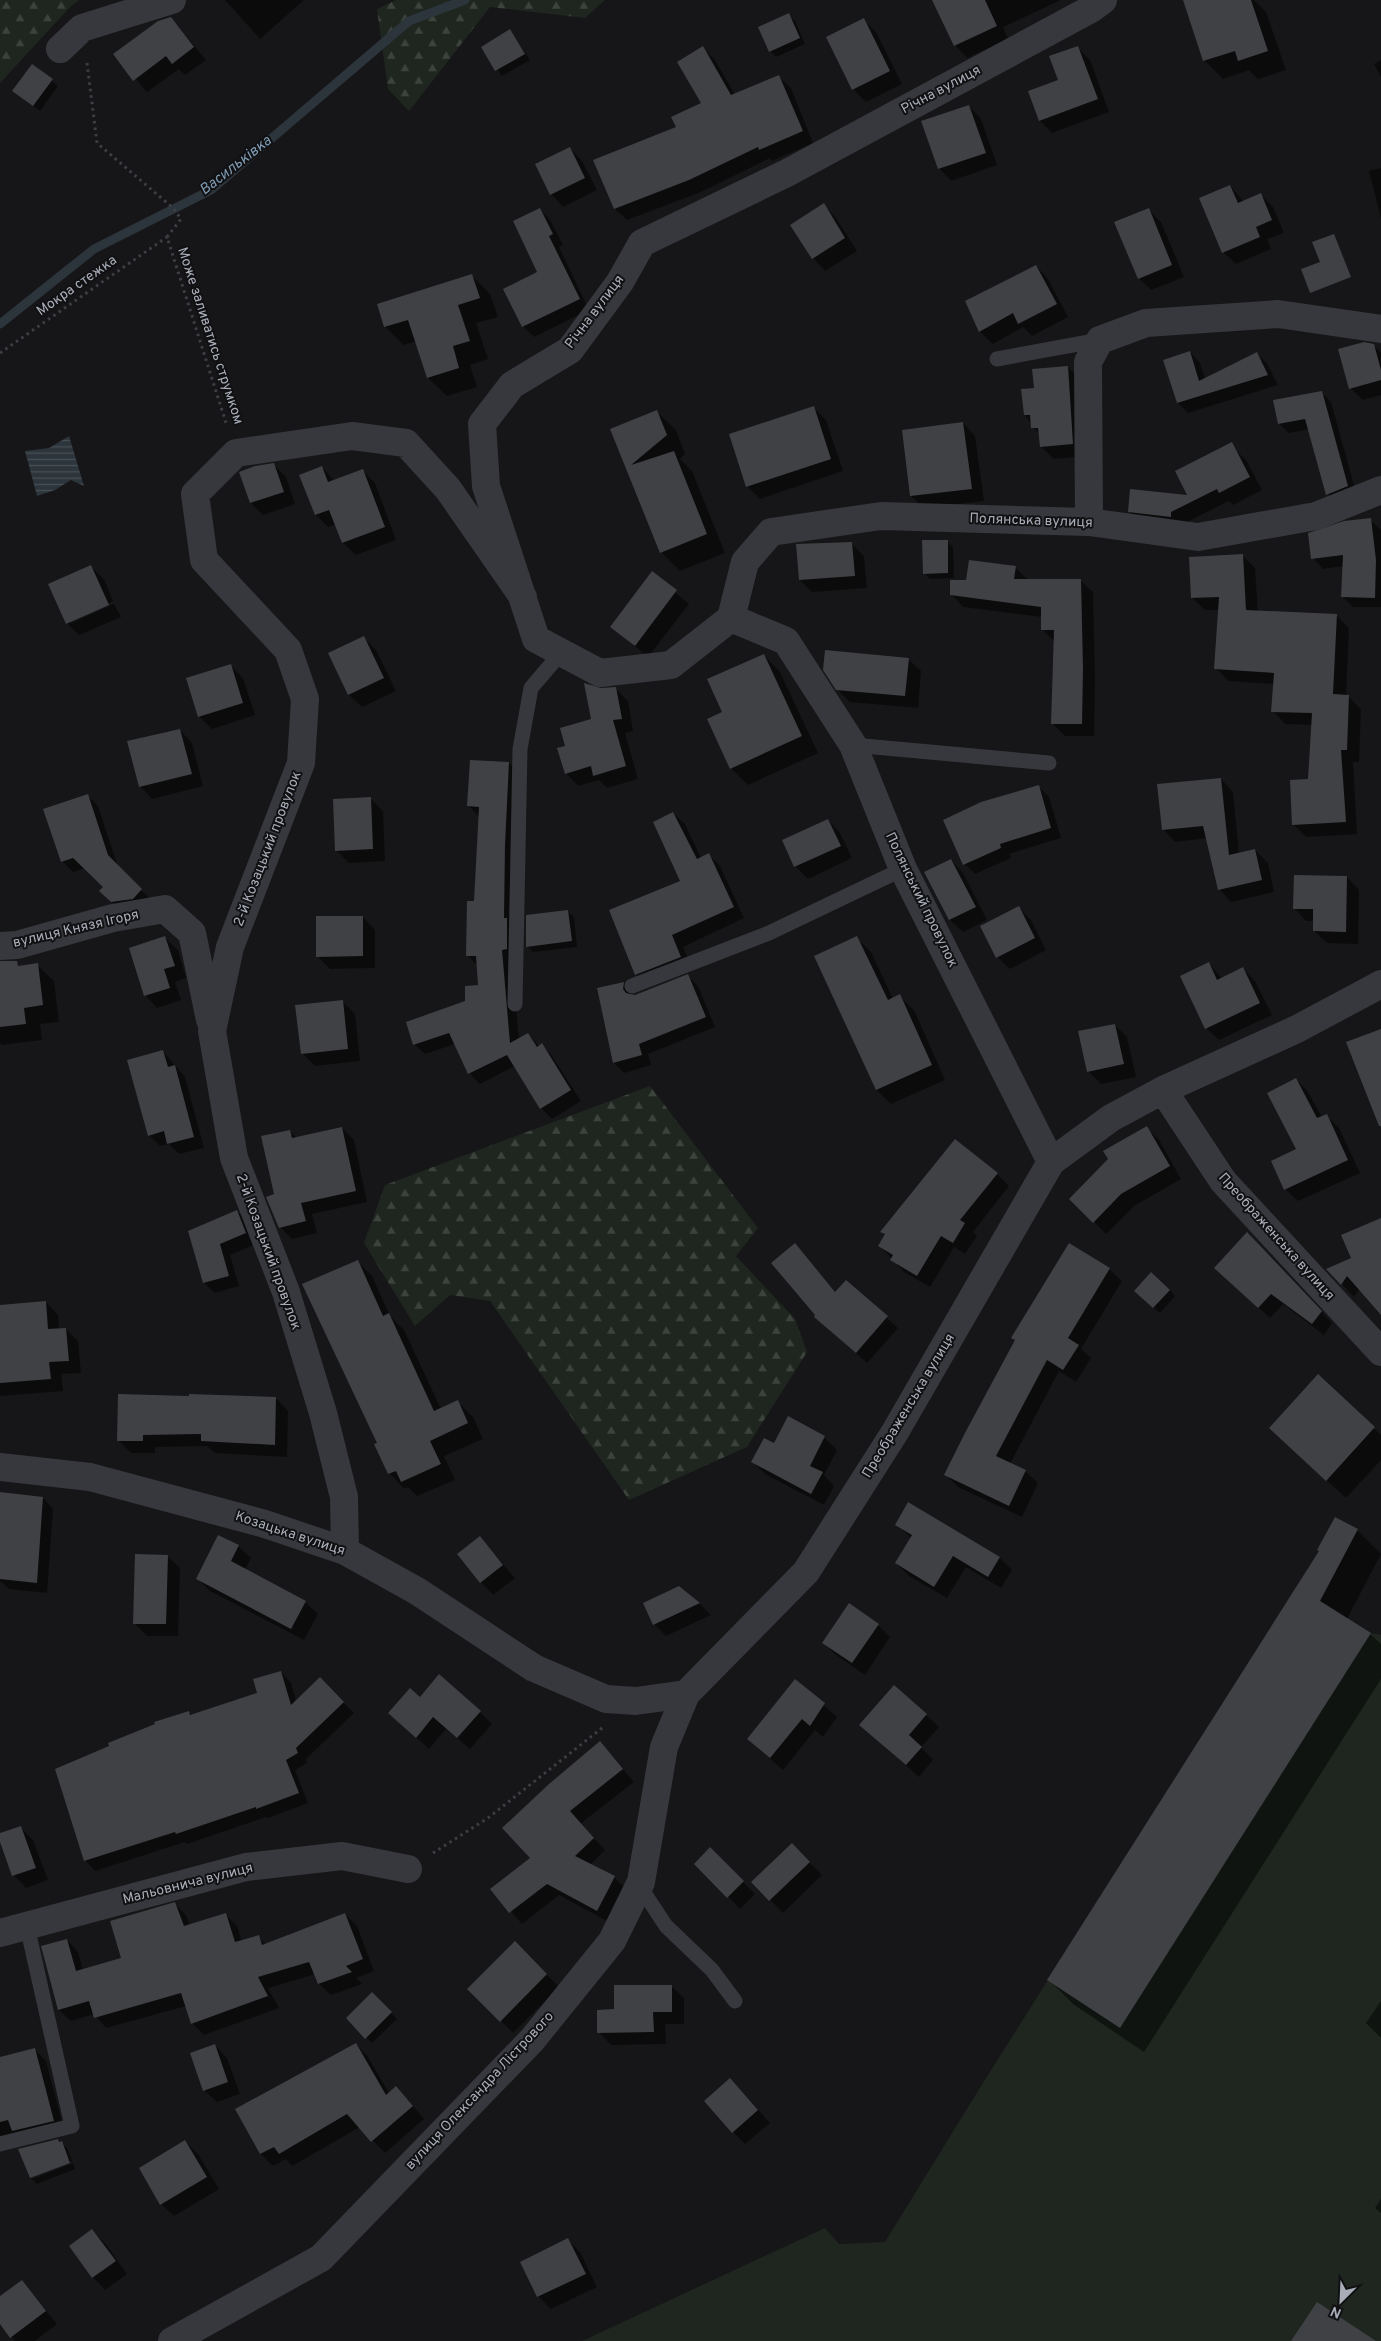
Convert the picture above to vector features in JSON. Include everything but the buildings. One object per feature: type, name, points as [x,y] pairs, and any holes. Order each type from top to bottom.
[{"type":"street","points":[[60,49],[82,28],[172,0]]},
{"type":"street","name":"Річна вулиця","points":[[731,618],[671,665],[600,673],[536,639],[486,486],[482,424],[512,385],[570,350],[620,282],[642,243],[787,173],[1091,9],[1103,0]]},
{"type":"street","points":[[1089,522],[1088,362],[1100,340],[1146,323],[1278,314],[1381,330]]},
{"type":"street","points":[[236,454],[352,436],[406,443],[448,489],[523,597]]},
{"type":"street","name":"2-й Козацький провулок","points":[[236,454],[195,494],[204,560],[288,650],[305,699],[301,762],[230,947],[212,1031],[234,1158],[286,1292],[323,1413],[344,1496],[345,1551]]},
{"type":"street","name":"Полянська вулиця","points":[[731,618],[745,562],[771,532],[882,516],[1089,522],[1198,537],[1316,516],[1381,490]]},
{"type":"street","name":"Полянський провулок","points":[[731,618],[786,641],[853,745],[903,869],[1051,1162]]},
{"type":"street","name":"вулиця Князя Ігоря","points":[[0,946],[17,945],[113,918],[165,909],[192,933],[212,1031]]},
{"type":"street","name":"Преображенська вулиця","points":[[686,1694],[806,1572],[895,1432],[1051,1162],[1111,1118],[1163,1090],[1297,1029],[1381,984]]},
{"type":"street","name":"Преображенська вулиця","points":[[1163,1090],[1223,1181],[1381,1352]]},
{"type":"street","name":"Козацька вулиця","points":[[0,1467],[90,1477],[265,1524],[345,1551],[417,1591],[534,1668],[606,1699],[636,1701]]},
{"type":"street","points":[[636,1701],[686,1694]]},
{"type":"street","name":"вулиця Олександра Лістрового","points":[[172,2341],[321,2258],[532,2040],[612,1941],[639,1885],[664,1746],[686,1694]]},
{"type":"street","name":"Мальовнича вулиця","points":[[0,1933],[246,1868],[342,1856],[408,1869]]},
{"type":"lane","points":[[997,359],[1100,340]]},
{"type":"lane","points":[[515,1004],[520,749],[531,688],[561,653]]},
{"type":"lane","points":[[853,745],[1049,763]]},
{"type":"lane","points":[[632,986],[769,933],[903,869]]},
{"type":"lane","points":[[639,1885],[666,1926],[712,1970],[735,2001]]},
{"type":"lane","points":[[0,2144],[72,2126],[27,1926]]},
{"type":"path","name":"Може заливатись струмком","points":[[82,28],[97,143],[173,208],[181,219],[167,237],[236,454]]},
{"type":"path","name":"Мокра стежка","points":[[0,353],[167,237]]},
{"type":"path","points":[[408,1869],[488,1818],[636,1701]]},
{"type":"green space","points":[[0,0],[79,0],[71,6],[0,83]]},
{"type":"green space","points":[[396,0],[605,0],[585,18],[490,7],[409,111],[388,89],[377,9]]},
{"type":"green space","points":[[650,1086],[758,1228],[736,1256],[795,1319],[807,1352],[747,1447],[629,1500],[490,1301],[450,1295],[415,1326],[364,1243],[385,1185]]},
{"type":"green space","points":[[1297,1586],[1371,1633],[1381,1635],[1381,2341],[582,2341],[825,2228],[839,2244],[885,2242],[981,2086]]},
{"type":"shaded area","points":[[69,436],[84,486],[71,480],[55,490],[37,496],[25,451],[49,448]]},
{"type":"waterway","name":"Васильківка","points":[[0,324],[94,249],[211,190],[409,21],[465,0]]}]
